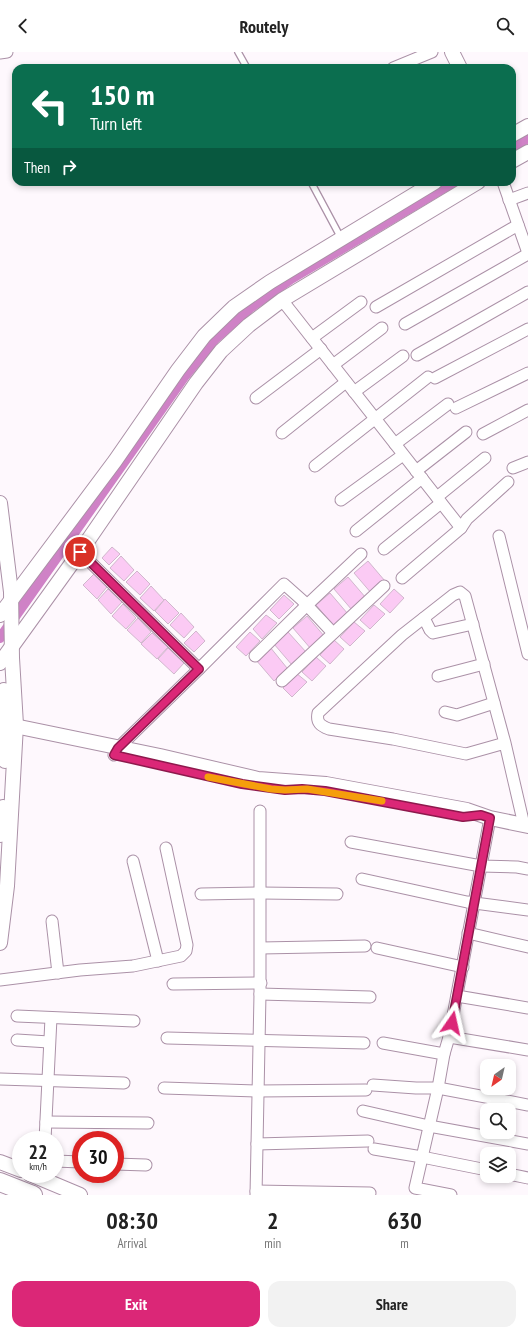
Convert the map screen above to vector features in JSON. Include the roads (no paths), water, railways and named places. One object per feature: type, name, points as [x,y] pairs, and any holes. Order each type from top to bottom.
[{"type":"main road","points":[[0,1182],[33,1195]]},
{"type":"street","points":[[0,53],[7,52]]},
{"type":"street","points":[[403,64],[432,52]]},
{"type":"street","points":[[452,52],[458,64]]},
{"type":"street","points":[[516,134],[528,126]]},
{"type":"street","points":[[516,159],[528,152]]},
{"type":"street","points":[[3,608],[115,461],[178,370],[204,336],[234,307],[270,282],[428,186]]},
{"type":"street","points":[[1,661],[80,552],[196,383],[221,351],[249,325],[282,300],[471,186]]},
{"type":"street","points":[[404,324],[527,248],[504,186]]},
{"type":"street","points":[[509,200],[528,193]]},
{"type":"street","points":[[376,307],[518,224]]},
{"type":"street","points":[[270,282],[282,300],[461,528]]},
{"type":"street","points":[[417,355],[528,292]]},
{"type":"street","points":[[312,338],[361,302]]},
{"type":"street","points":[[333,365],[382,328]]},
{"type":"street","points":[[315,466],[431,377],[528,330]]},
{"type":"street","points":[[256,398],[321,350]]},
{"type":"street","points":[[354,392],[403,356]]},
{"type":"street","points":[[395,444],[452,406],[528,373]]},
{"type":"street","points":[[282,433],[346,382]]},
{"type":"street","points":[[484,434],[528,410]]},
{"type":"street","points":[[356,531],[466,432]]},
{"type":"street","points":[[341,500],[403,455]]},
{"type":"street","points":[[384,549],[485,458]]},
{"type":"street","points":[[513,468],[528,462]]},
{"type":"street","points":[[402,578],[461,528],[467,519],[508,482]]},
{"type":"street","points":[[0,503],[3,608],[1,661],[10,728],[3,755],[0,835]]},
{"type":"street","points":[[499,536],[528,654]]},
{"type":"street","points":[[80,552],[199,669]]},
{"type":"street","points":[[255,656],[361,554]]},
{"type":"street","points":[[116,752],[284,584],[307,605],[333,633]]},
{"type":"street","points":[[282,681],[384,586]]},
{"type":"street","points":[[10,728],[116,752],[258,779],[302,785],[326,784],[467,810],[485,817],[526,826],[505,743],[473,624],[465,596],[460,592],[453,595],[402,635],[318,713],[317,718],[320,725],[329,729],[393,739],[466,754],[505,743]]},
{"type":"street","points":[[0,943],[7,886],[12,647],[3,608]]},
{"type":"street","points":[[424,618],[433,633],[473,624]]},
{"type":"street","points":[[438,676],[484,664]]},
{"type":"street","points":[[445,712],[457,715],[494,703]]},
{"type":"street","points":[[260,811],[261,989],[256,1193],[370,1193]]},
{"type":"street","points":[[451,1195],[415,1188],[438,1088],[463,967],[481,866],[485,817]]},
{"type":"street","points":[[351,842],[481,866],[517,867],[528,869]]},
{"type":"street","points":[[0,980],[133,966],[181,956],[186,951],[187,945],[166,848]]},
{"type":"street","points":[[133,861],[158,961]]},
{"type":"street","points":[[362,879],[474,903],[528,910]]},
{"type":"street","points":[[202,894],[337,894]]},
{"type":"street","points":[[52,921],[58,973]]},
{"type":"street","points":[[468,933],[528,947]]},
{"type":"street","points":[[261,948],[365,946]]},
{"type":"street","points":[[377,948],[463,967]]},
{"type":"street","points":[[173,984],[370,997]]},
{"type":"street","points":[[457,996],[528,1008]]},
{"type":"street","points":[[17,1016],[134,1021]]},
{"type":"street","points":[[46,1131],[51,1018]]},
{"type":"street","points":[[449,1037],[528,1050]]},
{"type":"street","points":[[167,1038],[364,1043]]},
{"type":"street","points":[[17,1040],[50,1042]]},
{"type":"street","points":[[383,1043],[444,1054]]},
{"type":"street","points":[[0,1079],[124,1083]]},
{"type":"street","points":[[164,1088],[258,1090],[369,1087],[438,1088],[528,1105]]},
{"type":"street","points":[[362,1111],[429,1126],[528,1144]]},
{"type":"street","points":[[46,1122],[148,1122]]},
{"type":"street","points":[[257,1144],[371,1145],[480,1169]]},
{"type":"street","points":[[0,1162],[12,1167]]},
{"type":"street","points":[[124,1164],[146,1165]]},
{"type":"street","points":[[516,1175],[528,1178]]},
{"type":"street","points":[[55,1183],[80,1195]]},
{"type":"lane","points":[[238,52],[245,64]]},
{"type":"lane","points":[[313,186],[342,238]]},
{"type":"waterway","points":[[516,145],[528,138]]},
{"type":"waterway","points":[[0,638],[184,377],[215,339],[250,308],[291,279],[447,186]]}]
